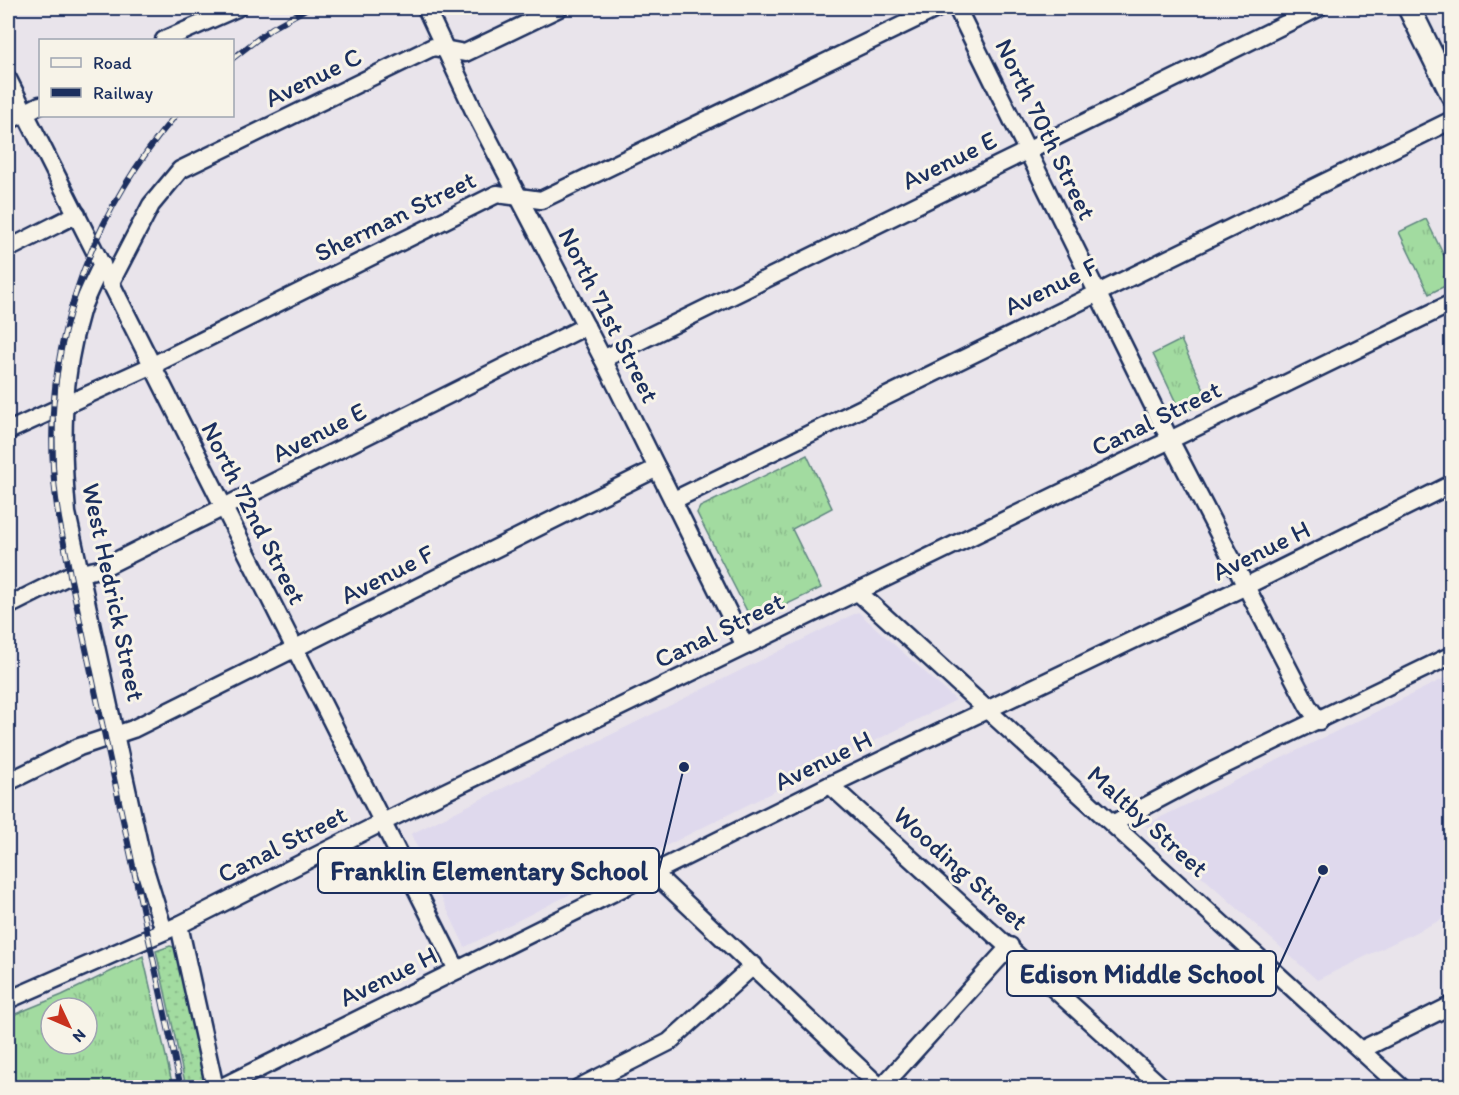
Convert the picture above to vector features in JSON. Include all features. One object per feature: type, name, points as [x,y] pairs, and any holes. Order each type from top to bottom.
[{"type":"main road","points":[[1408,8],[1452,95]]},
{"type":"street","points":[[166,39],[237,8]]},
{"type":"street","name":"North 71st Street","points":[[426,8],[475,113],[603,359],[745,646]]},
{"type":"street","name":"Avenue C","points":[[110,284],[151,205],[180,170],[433,47],[465,53],[559,8]]},
{"type":"street","name":"Sherman Street","points":[[8,431],[151,366],[497,194],[541,200],[938,8]]},
{"type":"street","name":"North 70th Street","points":[[957,8],[1170,440],[1308,706],[1319,721]]},
{"type":"street","name":"Avenue E","points":[[603,359],[1318,8]]},
{"type":"street","name":"North 72nd Street","points":[[8,79],[293,650],[456,970]]},
{"type":"street","points":[[8,121],[39,106]]},
{"type":"street","name":"Avenue F","points":[[674,500],[1452,120]]},
{"type":"street","points":[[8,249],[77,214]]},
{"type":"street","name":"West Hedrick Street","points":[[102,264],[81,309],[63,405],[63,460],[67,513],[117,734],[143,863],[171,928],[215,1088]]},
{"type":"street","name":"Canal Street","points":[[8,1000],[171,928],[381,823],[859,593],[1452,303]]},
{"type":"street","name":"Avenue E","points":[[8,606],[81,573],[100,569],[586,326]]},
{"type":"street","name":"Avenue F","points":[[8,782],[79,747],[133,729],[657,468]]},
{"type":"street","name":"Avenue H","points":[[220,1088],[830,785],[1246,586],[1452,484]]},
{"type":"street","name":"Maltby Street","points":[[859,593],[1114,823],[1402,1088]]},
{"type":"street","points":[[1114,823],[1208,773],[1452,655]]},
{"type":"street","name":"Wooding Street","points":[[830,785],[1010,945],[1163,1088]]},
{"type":"street","points":[[654,873],[881,1087],[1010,945]]},
{"type":"street","points":[[578,1088],[669,1042],[754,965]]},
{"type":"street","points":[[1361,1050],[1452,1005]]},
{"type":"shaded area","points":[[858,612],[956,700],[465,947],[411,834]]},
{"type":"shaded area","points":[[1451,675],[1451,915],[1317,980],[1145,825]]},
{"type":"green space","points":[[1426,219],[1451,270],[1451,283],[1429,294],[1399,232]]},
{"type":"green space","points":[[1181,340],[1209,401],[1187,411],[1180,411],[1153,354]]},
{"type":"green space","points":[[807,455],[832,508],[792,529],[821,588],[754,620],[751,619],[697,513],[700,507]]},
{"type":"green space","points":[[170,946],[177,948],[213,1087],[186,1087],[156,951]]},
{"type":"green space","points":[[143,956],[173,1087],[8,1087],[8,1017],[39,1004],[39,1056],[99,1056],[99,996],[60,996]]},
{"type":"railway","points":[[234,57],[272,28],[308,8]]},
{"type":"railway","points":[[174,117],[143,157],[116,201],[93,247],[75,295],[62,345],[54,395],[52,447],[57,509],[70,575],[181,1088]]},
{"type":"place","name":"Franklin Elementary School","points":[[684,767]]},
{"type":"place","name":"Edison Middle School","points":[[1323,870]]}]
